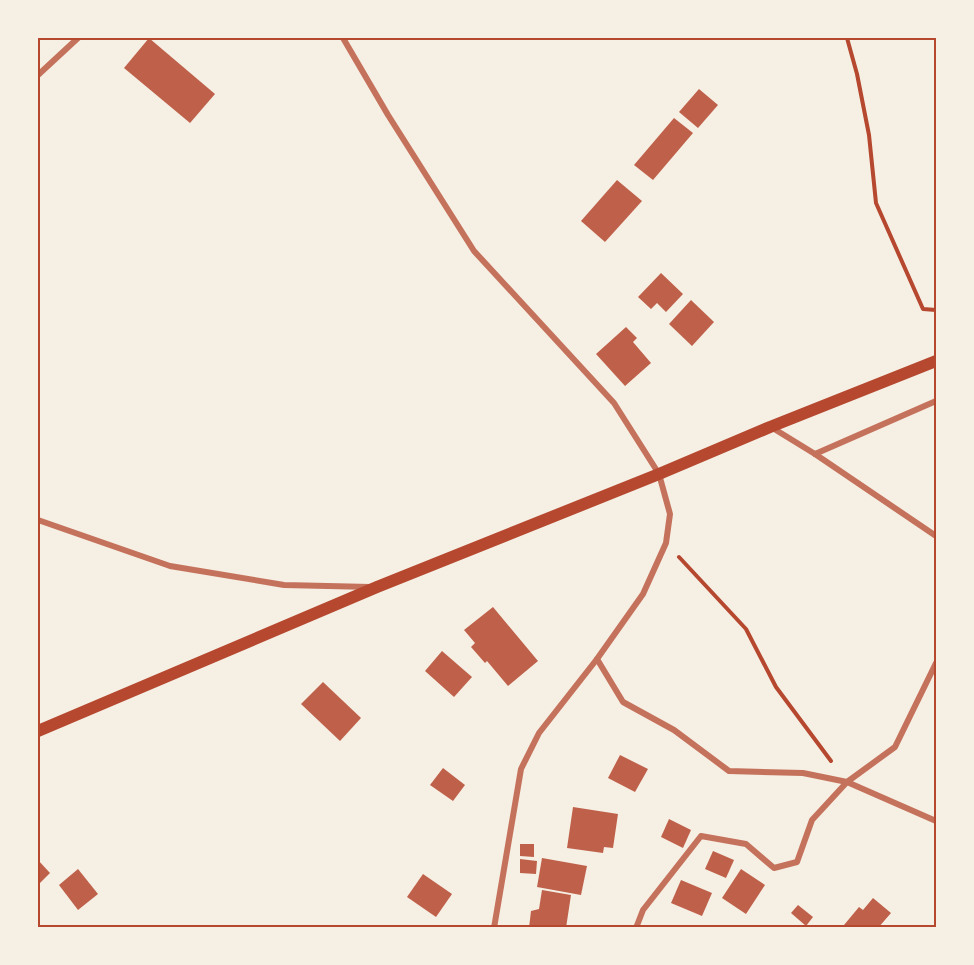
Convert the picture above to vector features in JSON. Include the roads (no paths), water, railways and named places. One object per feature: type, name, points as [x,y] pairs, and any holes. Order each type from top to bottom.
[{"type":"main road","points":[[38,730],[377,587],[936,360]]},
{"type":"street","points":[[38,75],[78,38]]},
{"type":"street","points":[[343,38],[388,115],[474,251],[614,403],[659,474],[670,514],[666,543],[643,594],[597,659],[539,734],[521,769],[494,927]]},
{"type":"street","points":[[815,454],[936,401]]},
{"type":"street","points":[[770,427],[815,454],[936,536]]},
{"type":"street","points":[[38,520],[170,566],[284,585],[377,587]]},
{"type":"street","points":[[597,659],[624,702],[674,730],[729,771],[803,773],[847,782],[936,820]]},
{"type":"street","points":[[636,927],[643,910],[701,836],[746,844],[774,868],[797,862],[812,820],[847,782],[895,747],[936,663]]}]
